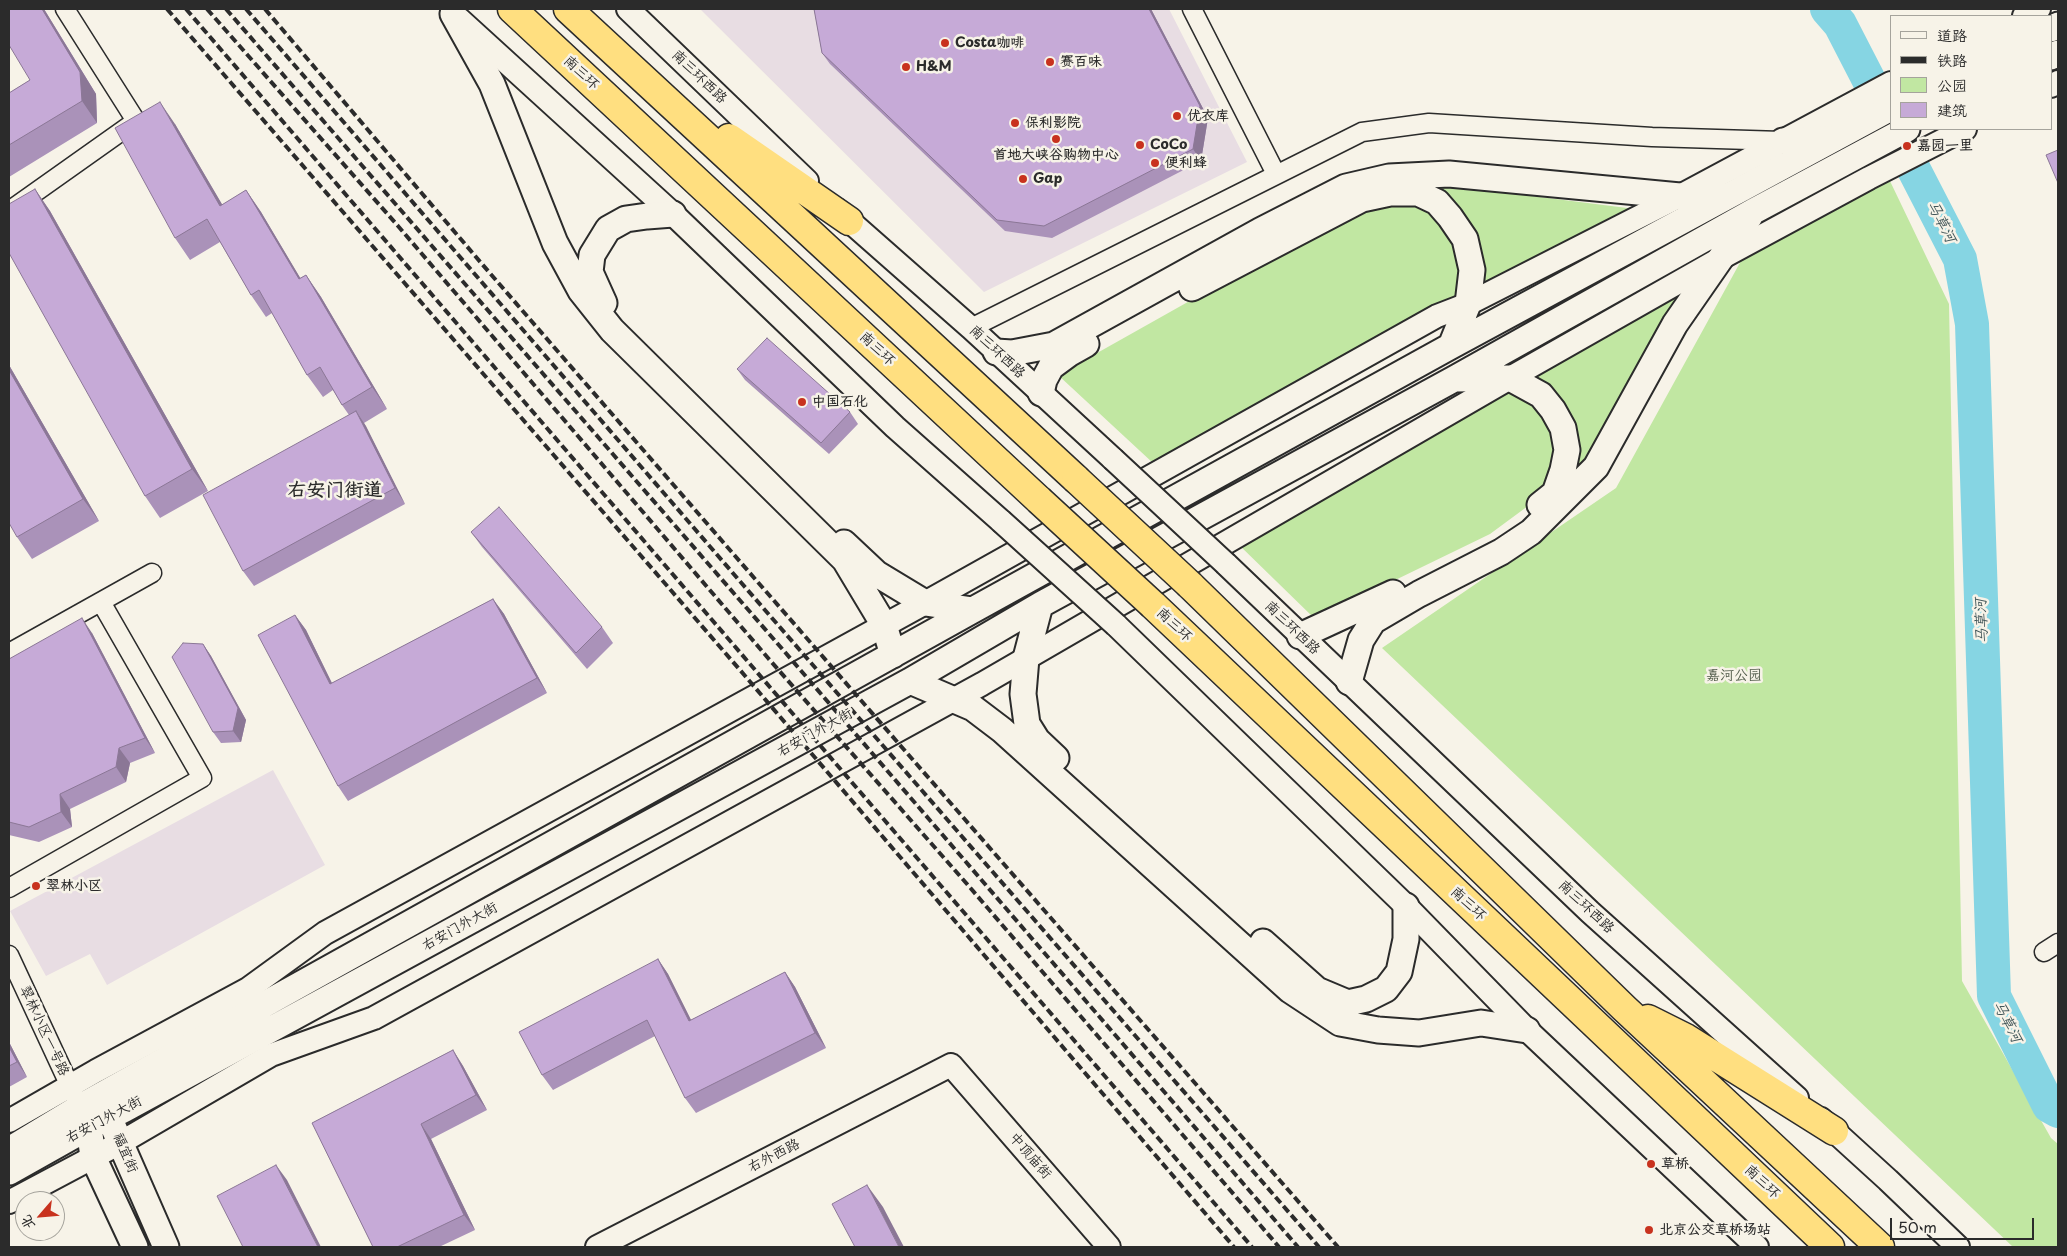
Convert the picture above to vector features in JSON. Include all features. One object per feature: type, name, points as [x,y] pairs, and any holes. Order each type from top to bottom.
[{"type":"highway","name":"南三环","points":[[512,9],[1153,605],[1830,1247]]},
{"type":"highway","points":[[568,9],[1190,584],[1624,1008],[1880,1247]]},
{"type":"highway","points":[[649,84],[849,221]]},
{"type":"highway","points":[[1624,1008],[1686,1038],[1834,1131]]},
{"type":"main road","points":[[451,11],[492,84],[555,243],[581,291],[612,330],[845,560],[884,626],[893,655]]},
{"type":"main road","name":"右安门外大街","points":[[9,1172],[87,1109],[973,610],[1451,346],[1728,196],[1838,127],[1890,108]]},
{"type":"main road","points":[[1782,141],[1838,127]]},
{"type":"main road","name":"右安门外大街","points":[[9,1150],[910,681],[1040,605],[1454,379],[1861,152],[1905,130]]},
{"type":"main road","points":[[996,352],[1012,354],[1054,345],[1346,187],[1389,177],[1449,174],[1680,196],[1728,196]]},
{"type":"main road","points":[[1041,393],[1044,380],[1051,367],[1070,353],[1362,199],[1390,193],[1418,192],[1437,202],[1465,239],[1472,270],[1468,304],[1451,346]]},
{"type":"main road","points":[[1348,682],[1361,640],[1373,621],[1419,594],[1501,552],[1531,532],[1596,467],[1674,324],[1754,211]]},
{"type":"main road","points":[[673,214],[626,219],[608,229],[592,255],[590,272],[601,298],[623,328],[877,574],[925,603],[973,610]]},
{"type":"main road","points":[[1300,636],[1426,578],[1501,536],[1555,493],[1563,470],[1567,450],[1563,428],[1553,410],[1541,395],[1510,378],[1454,379]]},
{"type":"main road","points":[[1040,605],[1026,658],[1023,694],[1027,724],[1036,740],[1317,990],[1348,1004],[1366,999],[1386,990],[1399,972],[1406,939],[1406,906]]},
{"type":"main road","points":[[910,681],[973,708],[1002,730],[1290,990],[1340,1023],[1378,1030],[1419,1033],[1481,1023],[1527,1030]]},
{"type":"main road","name":"福宜街","points":[[87,1109],[120,1143],[166,1247]]},
{"type":"main road","name":"福宜街","points":[[87,1109],[93,1157],[135,1247]]},
{"type":"street","points":[[9,211],[136,121],[65,9]]},
{"type":"street","name":"南三环西路","points":[[628,9],[849,221],[972,328],[1226,564],[1590,912],[1834,1131],[1958,1247]]},
{"type":"street","points":[[1192,9],[1276,174]]},
{"type":"street","points":[[2026,15],[2040,9]]},
{"type":"street","points":[[451,11],[673,214],[895,426],[1116,625],[1406,906],[1527,1030],[1758,1247]]},
{"type":"street","points":[[1838,127],[1890,84]]},
{"type":"street","points":[[972,328],[1362,132],[1429,123],[1652,137],[1782,141]]},
{"type":"street","points":[[9,1202],[120,1143],[271,1055],[374,1018],[952,700],[1723,257],[1869,178],[1963,130]]},
{"type":"street","points":[[9,1121],[87,1109],[325,933],[884,626],[1437,316],[1468,304],[1680,196],[1782,141]]},
{"type":"street","points":[[9,653],[152,573]]},
{"type":"street","points":[[9,888],[202,778],[101,602]]},
{"type":"street","name":"翠林小区一号路","points":[[9,955],[87,1109]]},
{"type":"street","name":"右外西路","points":[[597,1247],[951,1065]]},
{"type":"street","name":"中顶庙街","points":[[951,1065],[1109,1247]]},
{"type":"shaded area","name":"首地大峡谷购物中心","points":[[700,9],[1169,9],[1247,162],[984,292]]},
{"type":"shaded area","points":[[273,770],[325,865],[107,985],[90,954],[46,976],[10,911]]},
{"type":"green space","name":"嘉河公园","points":[[1889,179],[1949,304],[1962,981],[2051,1138],[2058,1144],[2058,1247],[2013,1247],[1382,648],[1616,488],[1753,239]]},
{"type":"green space","points":[[1437,184],[1635,209],[1479,294],[1465,218]]},
{"type":"green space","points":[[1414,196],[1460,241],[1465,276],[1451,302],[1153,463],[1058,375],[1362,204]]},
{"type":"green space","points":[[1681,291],[1578,475],[1571,431],[1525,375]]},
{"type":"green space","points":[[1507,390],[1527,396],[1548,416],[1560,453],[1551,489],[1490,534],[1315,619],[1236,542]]},
{"type":"building","points":[[9,9],[42,9],[80,72],[82,101],[9,145],[9,93],[30,80],[9,45]]},
{"type":"building","name":"首地大峡谷购物中心","points":[[814,9],[1149,9],[1200,106],[1193,149],[1044,226],[997,220],[822,53]]},
{"type":"building","points":[[160,102],[220,206],[246,190],[299,279],[306,275],[372,387],[342,405],[320,367],[307,375],[259,290],[251,295],[207,219],[175,238],[115,128]]},
{"type":"building","points":[[2058,150],[2058,183],[2046,155]]},
{"type":"building","points":[[35,189],[192,469],[145,496],[9,253],[9,204]]},
{"type":"building","name":"中国石化","points":[[767,338],[850,412],[821,443],[737,369]]},
{"type":"building","points":[[9,370],[83,499],[17,537],[9,523]]},
{"type":"building","points":[[356,411],[395,488],[243,571],[203,495]]},
{"type":"building","points":[[499,507],[602,627],[576,653],[471,532]]},
{"type":"building","points":[[493,599],[537,678],[338,786],[258,635],[295,615],[330,684]]},
{"type":"building","points":[[82,618],[145,738],[119,748],[116,767],[60,794],[61,812],[29,827],[9,822],[9,659]]},
{"type":"building","points":[[183,643],[203,644],[238,708],[233,731],[213,732],[172,657]]},
{"type":"building","points":[[658,959],[689,1021],[785,972],[815,1033],[685,1098],[647,1020],[542,1075],[519,1032]]},
{"type":"building","points":[[9,1047],[17,1062],[9,1066]]},
{"type":"building","points":[[453,1050],[476,1095],[421,1124],[464,1215],[397,1247],[373,1247],[312,1123]]},
{"type":"building","points":[[276,1165],[318,1247],[243,1247],[217,1196]]},
{"type":"building","points":[[867,1185],[899,1247],[855,1247],[832,1204]]},
{"type":"waterway","name":"马草河","points":[[1827,9],[1840,24],[1890,121]]},
{"type":"waterway","name":"马草河","points":[[1894,130],[1960,259],[1972,324],[1994,996],[2049,1106],[2058,1111]]},
{"type":"railway","points":[[167,9],[740,670],[1234,1247]]},
{"type":"railway","points":[[186,9],[1252,1247]]},
{"type":"railway","points":[[207,9],[398,226],[768,658],[967,884],[1279,1247]]},
{"type":"railway","points":[[226,9],[784,651],[1298,1247]]},
{"type":"railway","points":[[246,9],[738,579],[1319,1247]]},
{"type":"railway","points":[[265,9],[482,264],[1338,1247]]},
{"type":"place","name":"Costa咖啡","points":[[945,43]]},
{"type":"place","name":"赛百味","points":[[1050,62]]},
{"type":"place","name":"H&M","points":[[906,67]]},
{"type":"place","name":"优衣库","points":[[1177,116]]},
{"type":"place","name":"保利影院","points":[[1015,123]]},
{"type":"place","name":"首地大峡谷购物中心","points":[[1056,139]]},
{"type":"place","name":"CoCo","points":[[1140,145]]},
{"type":"place","name":"嘉园一里","points":[[1907,146]]},
{"type":"place","name":"便利蜂","points":[[1155,163]]},
{"type":"place","name":"Gap","points":[[1023,179]]},
{"type":"place","name":"中国石化","points":[[802,402]]},
{"type":"place","name":"翠林小区","points":[[36,886]]},
{"type":"place","name":"草桥","points":[[1651,1164]]},
{"type":"place","name":"北京公交草桥场站","points":[[1649,1230]]},
{"type":"district","name":"右安门街道","points":[[335,491]]}]
